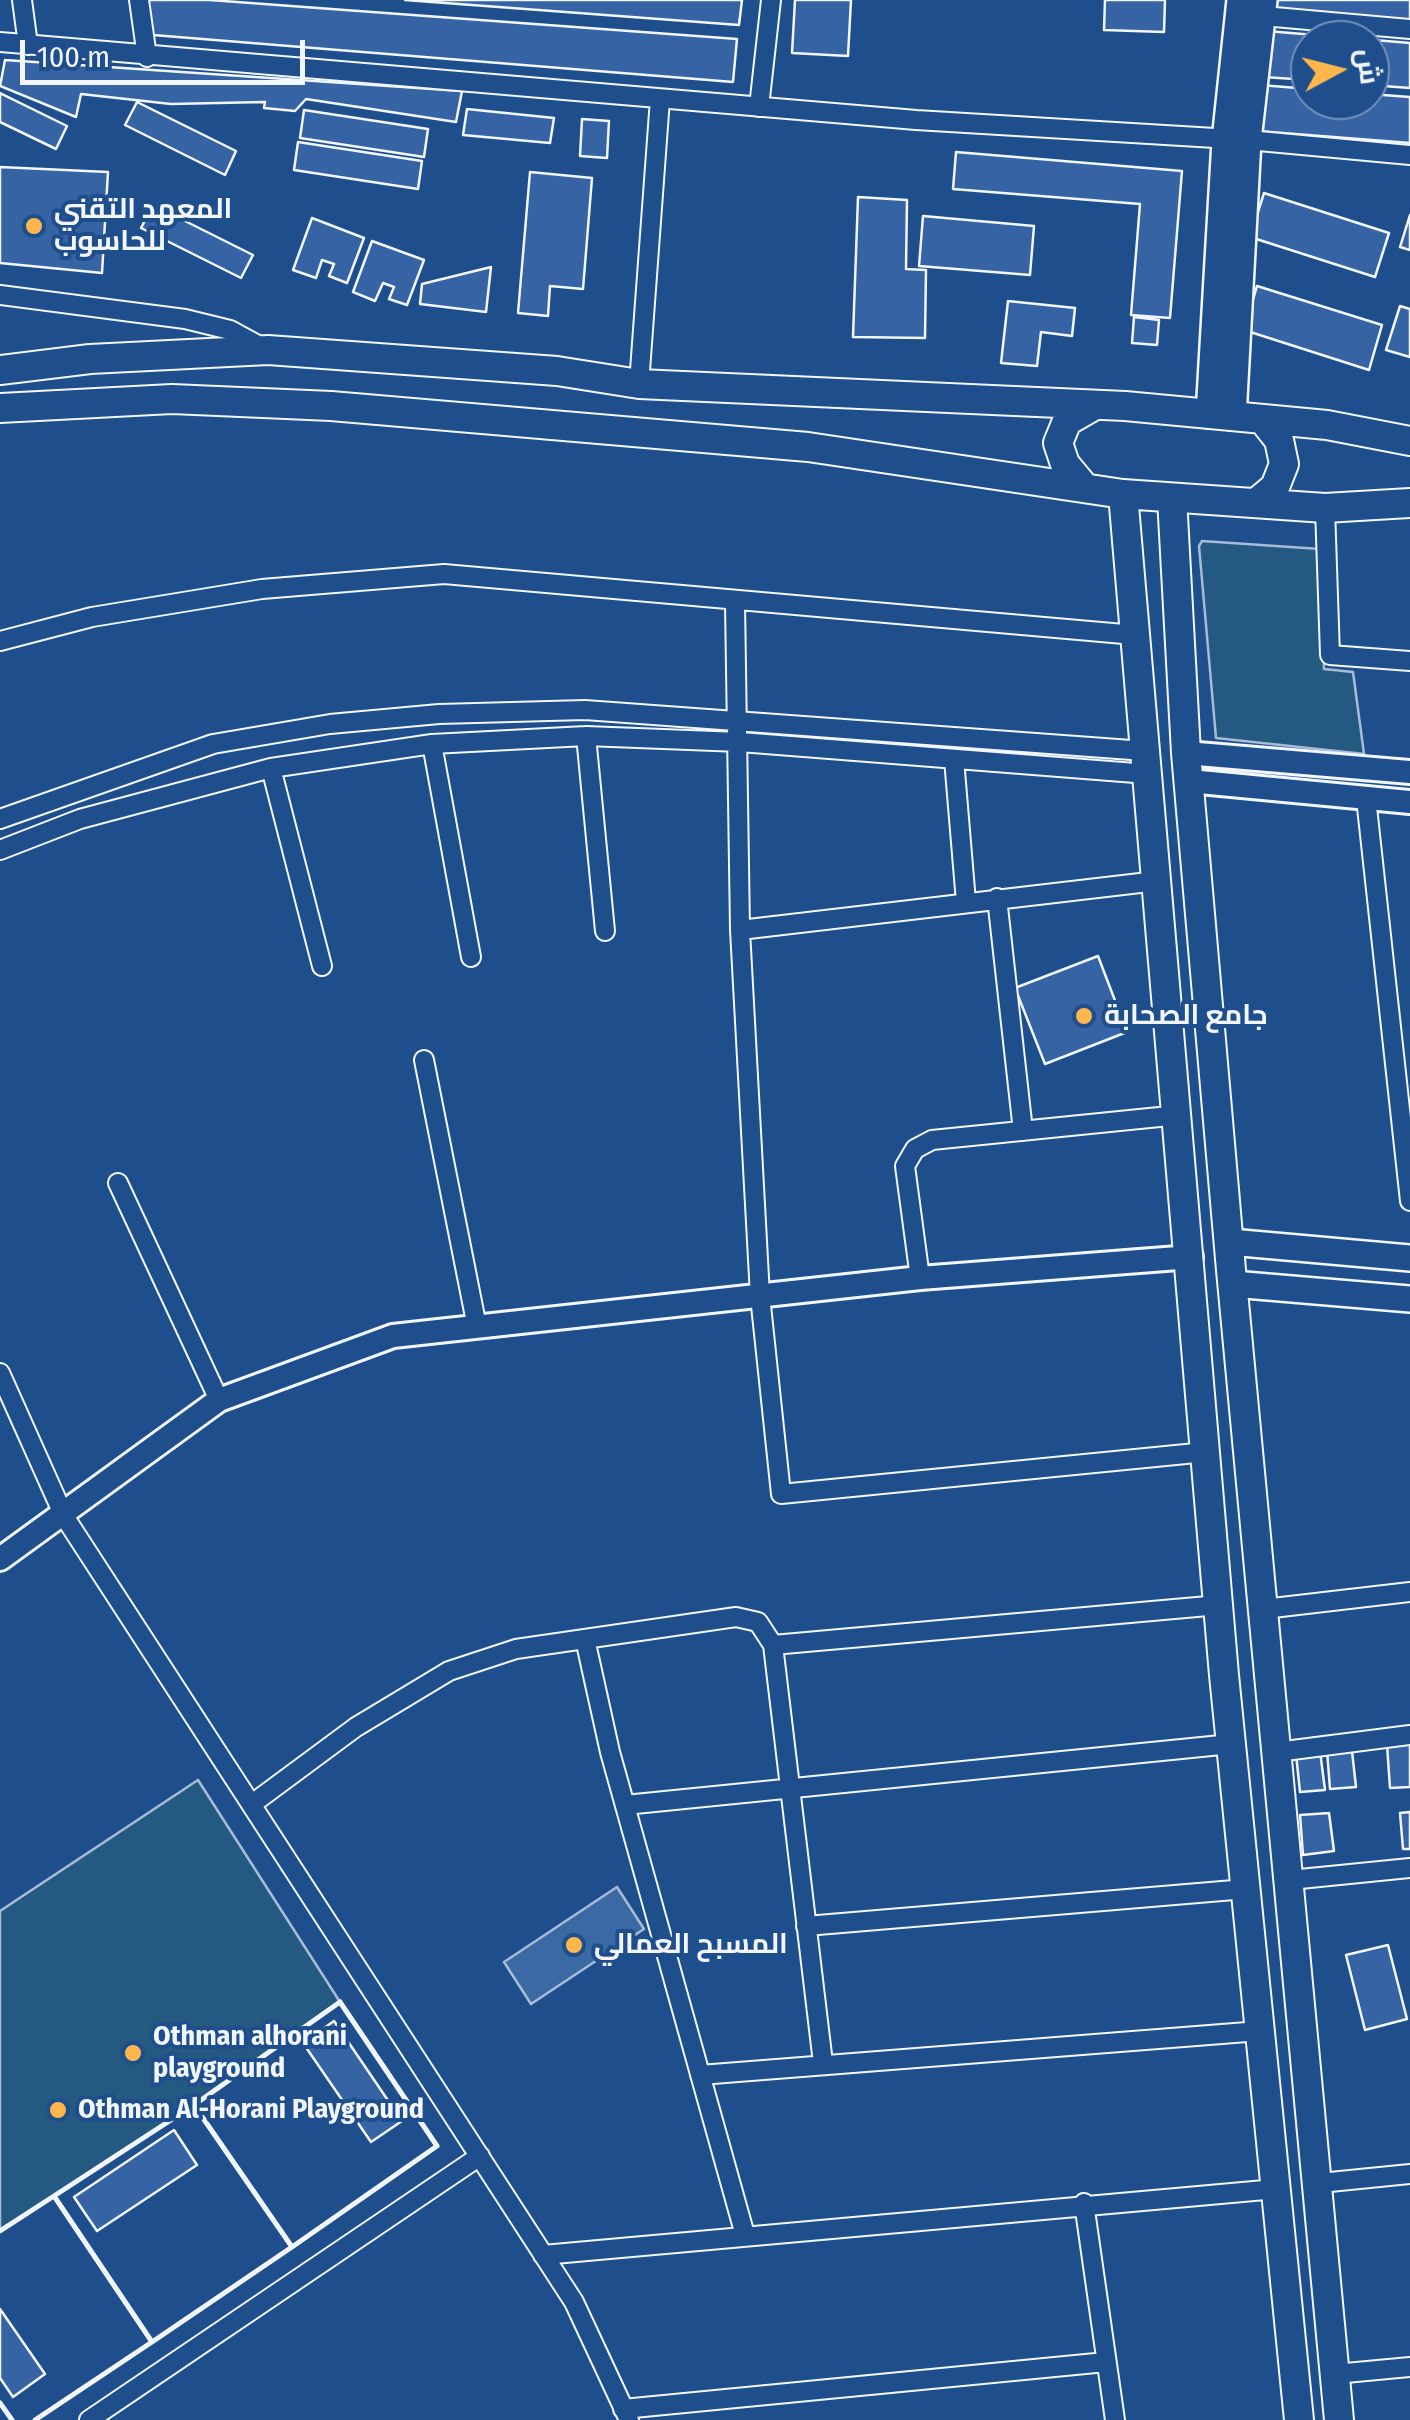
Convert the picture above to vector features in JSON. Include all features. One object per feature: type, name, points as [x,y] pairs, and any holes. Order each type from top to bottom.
[{"type":"main road","points":[[1221,416],[1237,140],[1240,0]]},
{"type":"main road","points":[[1237,140],[1263,8]]},
{"type":"main road","points":[[0,370],[90,359],[268,350],[557,371],[639,384],[1095,404],[1362,432],[1410,441]]},
{"type":"main road","points":[[0,408],[172,399],[331,406],[808,447],[1123,494],[1324,508],[1410,503]]},
{"type":"main road","points":[[1085,488],[1065,464],[1058,442],[1067,421],[1095,404]]},
{"type":"main road","points":[[1256,503],[1274,487],[1284,464],[1279,440],[1264,421]]},
{"type":"main road","points":[[1362,432],[1410,430]]},
{"type":"main road","points":[[1123,494],[1219,1606],[1299,2420]]},
{"type":"main road","points":[[1172,498],[1188,767],[1211,1037],[1339,2420]]},
{"type":"main road","points":[[1356,506],[1410,514]]},
{"type":"main road","points":[[1173,1044],[1211,1037]]},
{"type":"main road","points":[[1230,1242],[1410,1258]]},
{"type":"main road","points":[[1233,1284],[1410,1299]]},
{"type":"main road","points":[[1198,1346],[1238,1339]]},
{"type":"main road","points":[[1240,1828],[1284,1819]]},
{"type":"street","points":[[22,0],[28,45]]},
{"type":"street","points":[[138,0],[147,56]]},
{"type":"street","points":[[759,107],[771,0]]},
{"type":"street","points":[[1263,8],[1410,29]]},
{"type":"street","points":[[0,42],[759,107],[1410,155]]},
{"type":"street","points":[[639,384],[660,99]]},
{"type":"street","points":[[0,295],[185,319],[230,330],[268,350]]},
{"type":"street","points":[[1324,508],[1330,656],[1410,662]]},
{"type":"street","points":[[0,641],[92,617],[262,589],[444,574],[1134,635]]},
{"type":"street","points":[[735,602],[740,930],[760,1296],[780,1494],[1206,1452]]},
{"type":"street","points":[[0,820],[212,744],[330,724],[439,714],[585,710],[739,718],[1146,762]]},
{"type":"street","points":[[0,850],[80,820],[272,768],[432,744],[586,736],[740,742],[954,759],[1146,762]]},
{"type":"street","points":[[586,736],[605,931]]},
{"type":"street","points":[[432,744],[471,957]]},
{"type":"street","points":[[954,759],[966,902]]},
{"type":"street","points":[[1188,767],[1410,772]]},
{"type":"street","points":[[1188,767],[1410,802]]},
{"type":"street","points":[[272,768],[322,966]]},
{"type":"street","points":[[1366,798],[1410,1201]]},
{"type":"street","points":[[740,930],[1158,881]]},
{"type":"street","points":[[997,898],[1023,1131]]},
{"type":"street","points":[[424,1060],[477,1327]]},
{"type":"street","points":[[920,1278],[905,1166],[915,1149],[932,1140],[1179,1116]]},
{"type":"street","points":[[118,1183],[219,1400]]},
{"type":"street","points":[[0,1559],[219,1400],[393,1336],[920,1278],[1191,1257]]},
{"type":"street","points":[[0,1373],[64,1516],[574,2302],[626,2414],[1106,2362]]},
{"type":"street","points":[[1264,1609],[1410,1592]]},
{"type":"street","points":[[773,1645],[1219,1606]]},
{"type":"street","points":[[252,1804],[356,1726],[449,1671],[516,1649],[736,1617],[758,1622],[773,1645],[823,2063]]},
{"type":"street","points":[[584,1639],[625,1805],[745,2235]]},
{"type":"street","points":[[1276,1752],[1410,1735]]},
{"type":"street","points":[[625,1805],[1232,1744]]},
{"type":"street","points":[[1290,1880],[1410,1868]]},
{"type":"street","points":[[806,1926],[1246,1889]]},
{"type":"street","points":[[700,2075],[1260,2031]]},
{"type":"street","points":[[89,2420],[480,2156]]},
{"type":"street","points":[[1320,2183],[1410,2174]]},
{"type":"street","points":[[543,2254],[1084,2203],[1276,2189]]},
{"type":"street","points":[[1084,2203],[1114,2420]]},
{"type":"street","points":[[1335,2374],[1410,2367]]},
{"type":"shaded area","points":[[1202,541],[1320,549],[1324,669],[1353,672],[1364,754],[1216,738],[1199,546]]},
{"type":"shaded area","name":"Othman alhorani playground","points":[[198,1780],[340,2002],[194,2105],[0,2231],[0,1911]]},
{"type":"shaded area","name":"المسبح العمالي","points":[[617,1887],[644,1929],[531,2004],[504,1962]]},
{"type":"building","points":[[148,0],[210,0],[737,39],[733,82],[153,35]]},
{"type":"building","points":[[405,0],[742,0],[739,25]]},
{"type":"building","points":[[795,0],[851,0],[848,56],[792,53]]},
{"type":"building","points":[[1105,0],[1165,0],[1164,32],[1104,30]]},
{"type":"building","points":[[1271,0],[1410,0],[1410,20],[1270,12]]},
{"type":"building","points":[[1267,31],[1290,33],[1290,79],[1263,77]]},
{"type":"building","points":[[1390,41],[1410,43],[1410,88],[1390,86]]},
{"type":"building","points":[[5,60],[462,91],[456,122],[306,99],[295,111],[264,108],[265,102],[171,104],[81,94],[76,117],[0,86]]},
{"type":"building","points":[[1260,85],[1290,87],[1290,120],[1390,120],[1390,96],[1410,97],[1410,143],[1257,131]]},
{"type":"building","points":[[0,93],[67,126],[56,149],[0,122]]},
{"type":"building","points":[[137,102],[236,151],[225,175],[125,125]]},
{"type":"building","points":[[467,109],[554,118],[550,143],[463,135]]},
{"type":"building","points":[[304,110],[428,129],[424,157],[300,138]]},
{"type":"building","points":[[582,119],[609,121],[607,158],[580,156]]},
{"type":"building","points":[[298,142],[422,161],[418,189],[294,170]]},
{"type":"building","points":[[956,152],[1182,171],[1170,318],[1131,315],[1140,204],[953,189]]},
{"type":"building","points":[[0,167],[108,172],[102,273],[0,263]]},
{"type":"building","points":[[530,172],[592,178],[583,289],[550,286],[548,316],[518,313]]},
{"type":"building","points":[[1264,193],[1389,233],[1375,277],[1250,237]]},
{"type":"building","points":[[858,197],[907,200],[906,269],[926,270],[925,338],[853,337]]},
{"type":"building","points":[[153,205],[253,255],[241,278],[141,228]]},
{"type":"building","points":[[1410,215],[1410,250],[1400,247]]},
{"type":"building","points":[[923,216],[1034,226],[1030,275],[919,266]]},
{"type":"building","points":[[312,218],[364,238],[347,283],[329,276],[334,264],[322,260],[316,278],[293,270]]},
{"type":"building","points":[[372,241],[424,260],[407,305],[389,299],[394,287],[383,283],[375,301],[353,292]]},
{"type":"building","points":[[491,267],[486,312],[420,304],[422,284]]},
{"type":"building","points":[[1257,286],[1382,325],[1369,370],[1244,330]]},
{"type":"building","points":[[1008,301],[1075,308],[1072,336],[1041,332],[1037,366],[1001,363]]},
{"type":"building","points":[[1400,306],[1410,309],[1410,357],[1386,350]]},
{"type":"building","points":[[1134,317],[1159,320],[1157,345],[1132,343]]},
{"type":"building","points":[[1098,956],[1127,1032],[1045,1064],[1015,988]]},
{"type":"building","points":[[1410,1743],[1410,1787],[1390,1788],[1387,1745]]},
{"type":"building","points":[[1320,1751],[1325,1790],[1300,1792],[1296,1754]]},
{"type":"building","points":[[1327,1751],[1352,1751],[1356,1787],[1330,1789]]},
{"type":"building","points":[[1410,1812],[1410,1849],[1403,1849],[1400,1813]]},
{"type":"building","points":[[1329,1813],[1334,1851],[1303,1855],[1300,1815]]},
{"type":"building","points":[[1388,1945],[1407,2019],[1365,2030],[1346,1955]]},
{"type":"building","points":[[334,2021],[402,2121],[371,2142],[303,2043]]},
{"type":"building","points":[[174,2130],[197,2165],[97,2231],[74,2197]]},
{"type":"building","points":[[0,2309],[45,2374],[13,2397],[0,2378]]},
{"type":"wall","points":[[340,2002],[437,2146],[292,2247],[194,2105],[340,2002]]},
{"type":"wall","points":[[194,2105],[292,2247],[152,2342],[54,2196],[194,2105]]},
{"type":"wall","points":[[0,2231],[54,2196]]},
{"type":"wall","points":[[35,2420],[152,2342]]},
{"type":"wall","points":[[0,2403],[12,2420]]},
{"type":"place","name":"المعهد التقني للحاسوب","points":[[34,226]]},
{"type":"place","name":"جامع الصحابة","points":[[1084,1016]]},
{"type":"place","name":"المسبح العمالي","points":[[574,1945]]},
{"type":"place","name":"Othman alhorani playground","points":[[133,2053]]},
{"type":"place","name":"Othman Al-Horani Playground","points":[[58,2110]]}]
